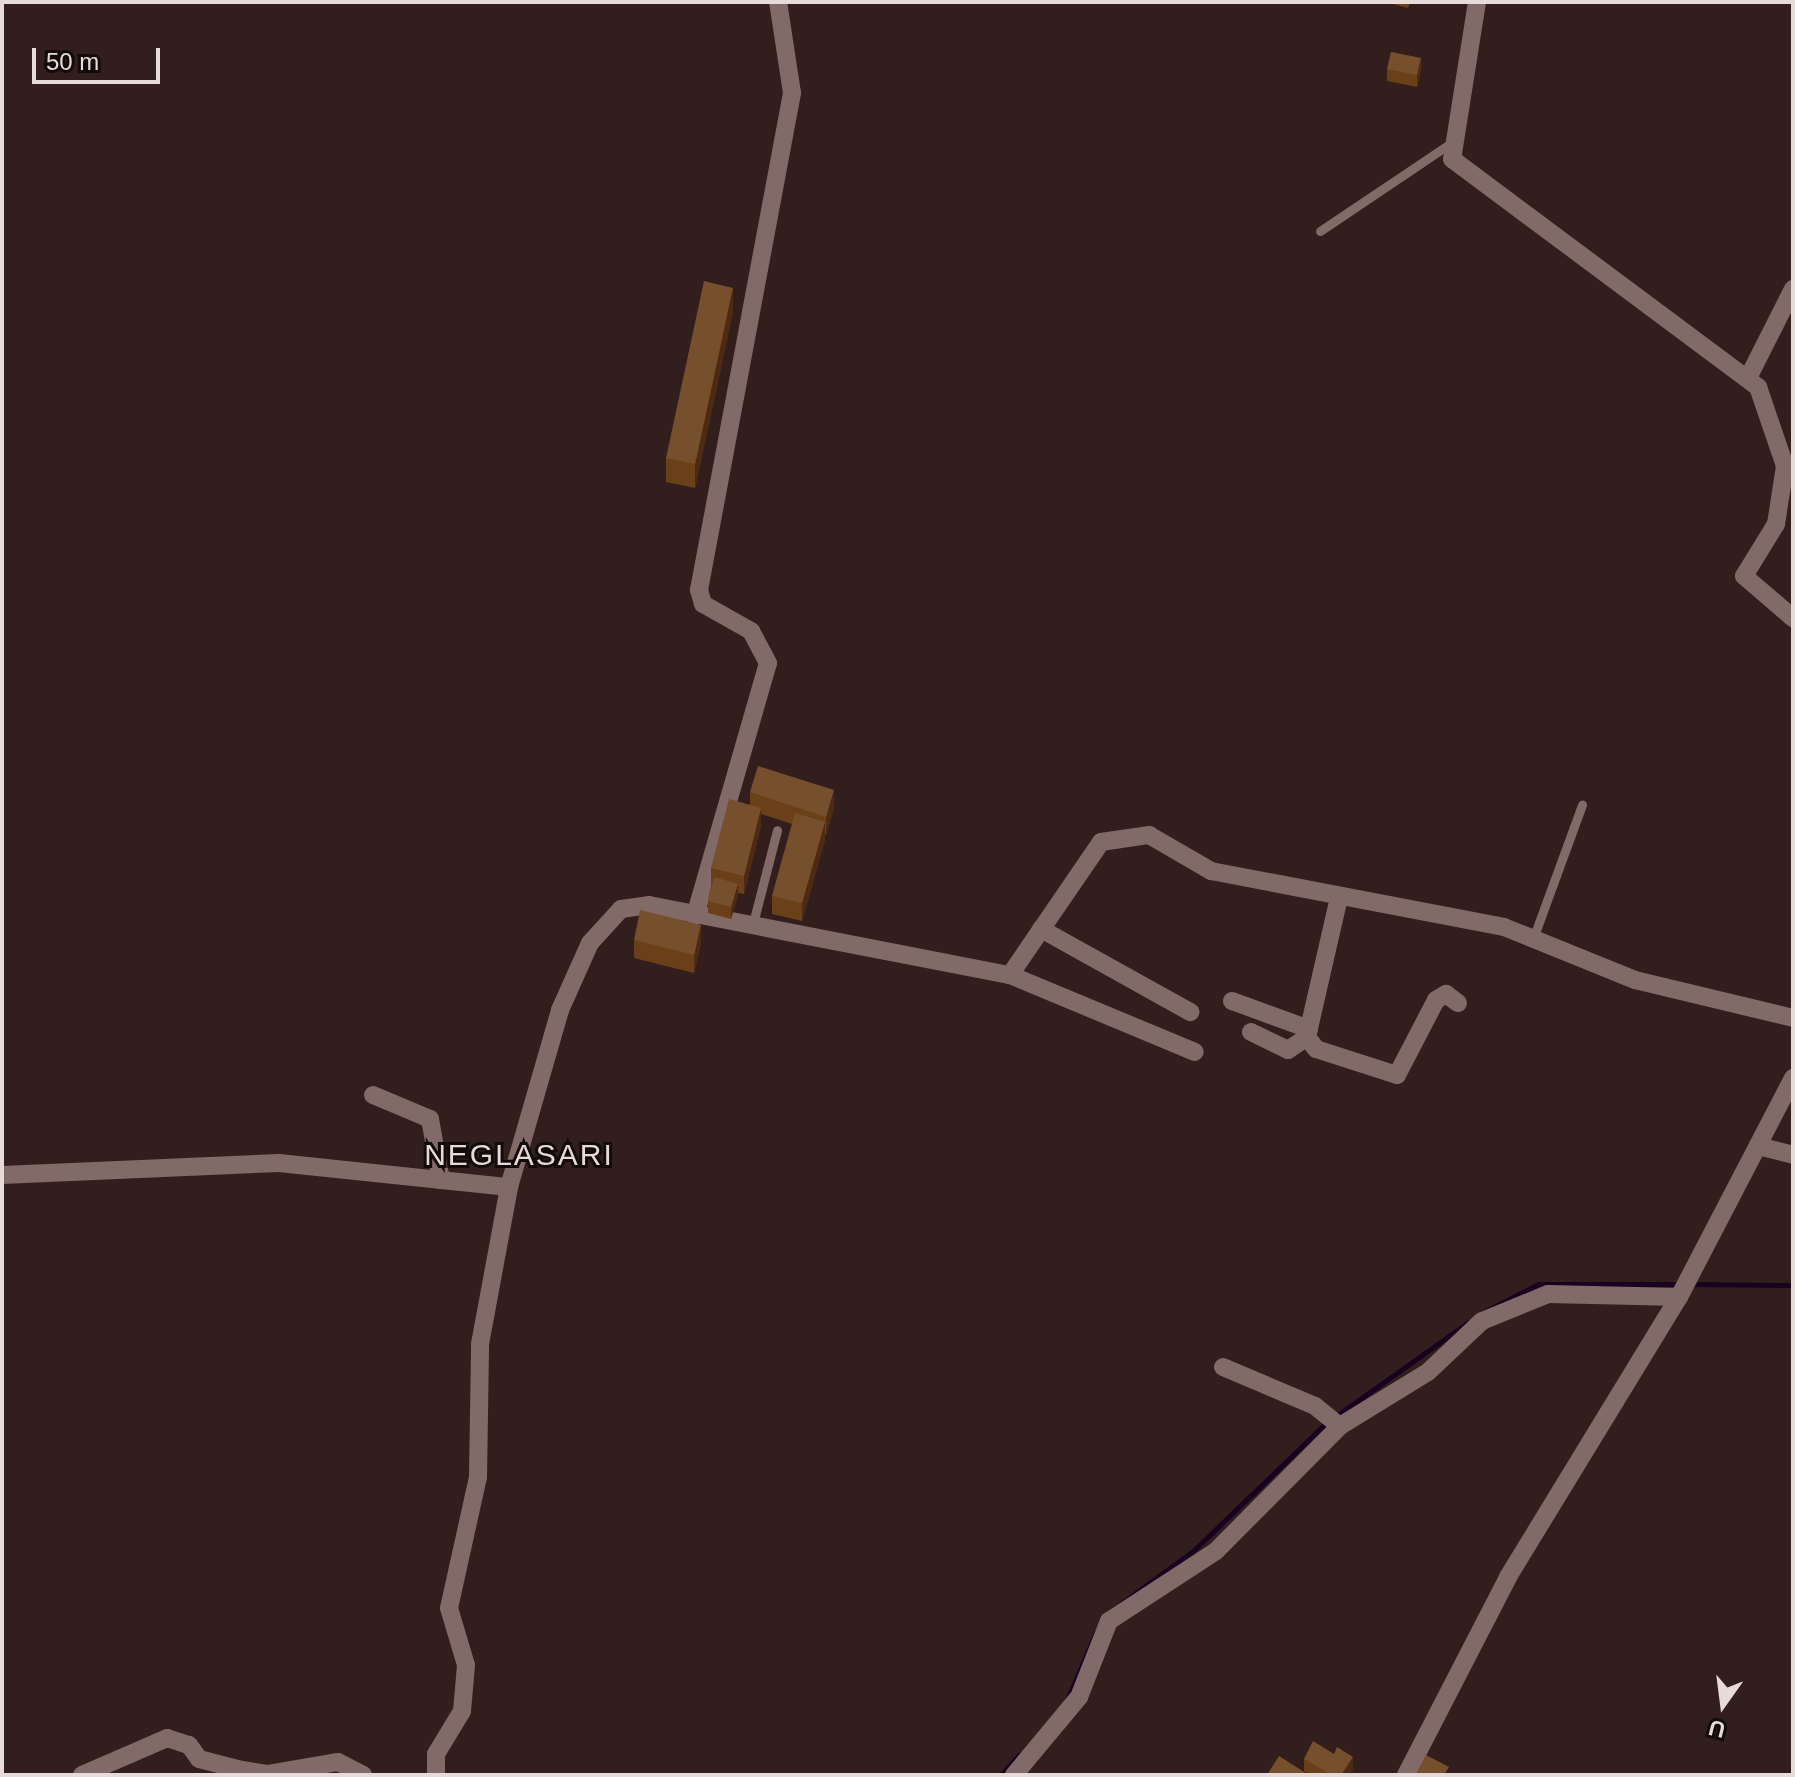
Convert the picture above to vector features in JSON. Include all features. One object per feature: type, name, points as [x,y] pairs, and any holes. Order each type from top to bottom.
[{"type":"street","points":[[695,916],[768,663],[751,631],[703,604],[699,590],[792,93],[778,2]]},
{"type":"street","points":[[1477,2],[1474,49],[1451,143],[1455,163],[1748,378],[1766,399],[1785,466],[1776,524],[1744,576],[1793,618]]},
{"type":"street","points":[[1748,378],[1793,289]]},
{"type":"street","points":[[1010,975],[1095,849],[1124,835],[1157,838],[1211,871],[1534,936],[1608,972],[1793,1018]]},
{"type":"street","points":[[1251,1032],[1288,1050],[1308,1033],[1339,897]]},
{"type":"street","points":[[436,1775],[436,1754],[462,1711],[466,1665],[449,1608],[478,1477],[480,1344],[509,1187],[560,1010],[599,929],[632,905],[1010,975],[1195,1052]]},
{"type":"street","points":[[1041,929],[1190,1012]]},
{"type":"street","points":[[1232,1001],[1308,1033],[1316,1049],[1397,1075],[1436,1000],[1446,994],[1458,1003]]},
{"type":"street","points":[[1406,1775],[1508,1577],[1679,1296],[1793,1078]]},
{"type":"street","points":[[373,1095],[430,1119],[441,1180]]},
{"type":"street","points":[[1758,1146],[1793,1155]]},
{"type":"street","points":[[2,1175],[279,1163],[509,1187]]},
{"type":"street","points":[[1014,1775],[1079,1697],[1109,1621],[1216,1551],[1333,1419],[1428,1372],[1482,1321],[1523,1299],[1679,1296]]},
{"type":"street","points":[[1223,1367],[1333,1419]]},
{"type":"street","points":[[82,1775],[167,1738],[189,1745],[199,1759],[242,1770],[267,1774],[338,1762],[363,1775]]},
{"type":"lane","points":[[1320,231],[1451,143]]},
{"type":"lane","points":[[1534,936],[1582,805]]},
{"type":"lane","points":[[752,927],[777,830]]},
{"type":"building","points":[[1391,52],[1421,58],[1417,75],[1387,69]]},
{"type":"building","points":[[704,281],[733,288],[695,464],[666,458]]},
{"type":"building","points":[[758,766],[834,790],[826,817],[750,792]]},
{"type":"building","points":[[729,799],[761,808],[744,876],[711,868]]},
{"type":"building","points":[[795,813],[825,822],[802,903],[772,896]]},
{"type":"building","points":[[714,877],[738,884],[731,907],[708,901]]},
{"type":"building","points":[[640,910],[701,925],[694,955],[634,940]]},
{"type":"building","points":[[1313,1741],[1334,1754],[1337,1747],[1353,1757],[1341,1775],[1332,1775],[1304,1759]]},
{"type":"building","points":[[1426,1755],[1449,1767],[1444,1775],[1416,1775]]},
{"type":"building","points":[[1279,1756],[1309,1775],[1267,1775]]},
{"type":"waterway","points":[[1480,1314],[1538,1284],[1682,1284]]},
{"type":"waterway","points":[[1692,1284],[1793,1285]]},
{"type":"waterway","points":[[1336,1416],[1469,1322]]},
{"type":"waterway","points":[[1111,1611],[1193,1551],[1328,1421]]},
{"type":"waterway","points":[[1066,1703],[1096,1632]]},
{"type":"waterway","points":[[1001,1775],[1019,1755]]},
{"type":"district","name":"NEGLASARI","points":[[519,1155]]}]
